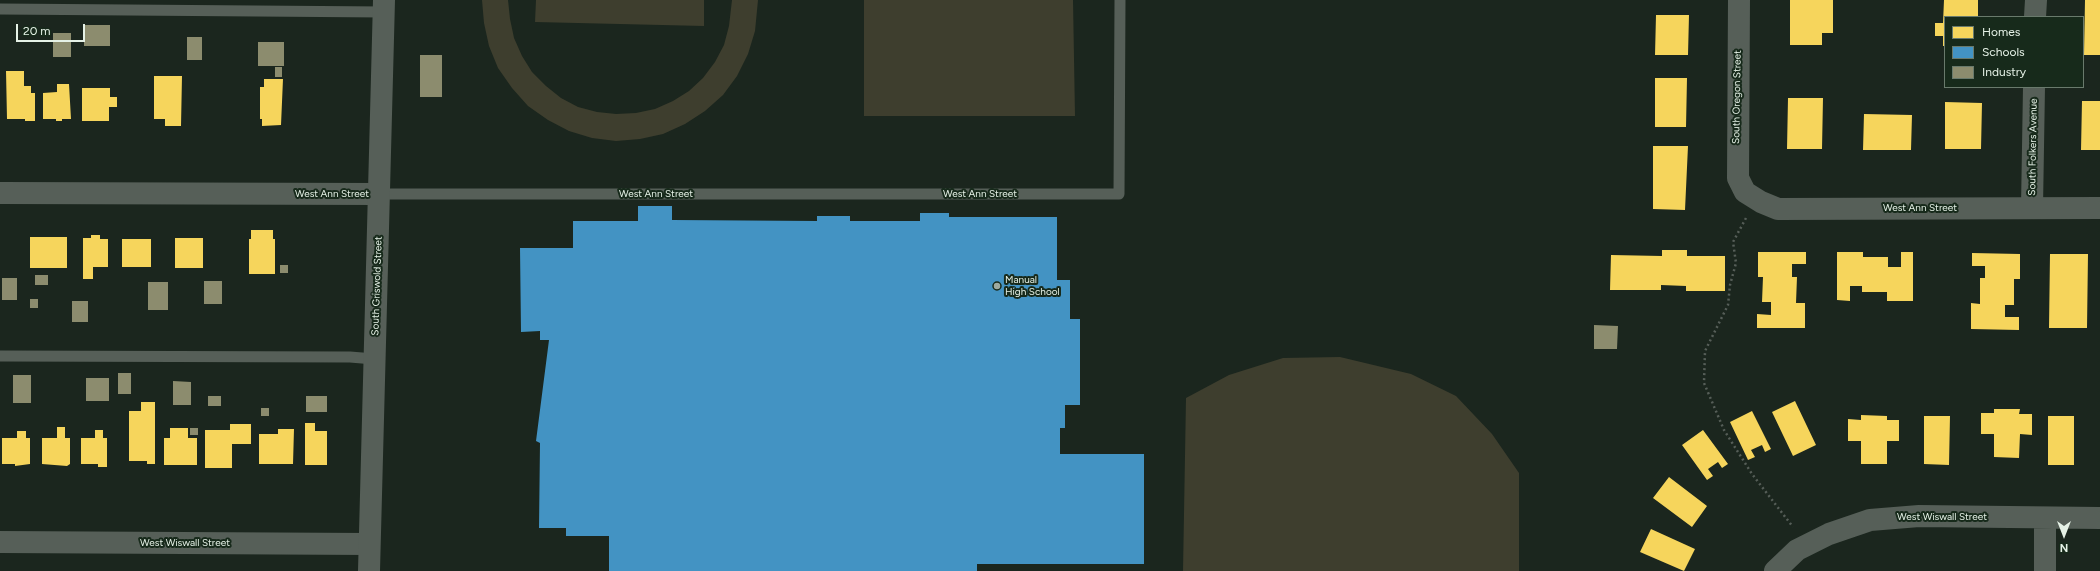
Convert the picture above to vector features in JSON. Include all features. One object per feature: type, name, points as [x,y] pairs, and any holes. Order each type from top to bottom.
[{"type":"street","name":"South Oregon Street","points":[[1739,0],[1736,161],[1738,178],[1753,197]]},
{"type":"street","points":[[2035,16],[2036,0]]},
{"type":"street","name":"South Griswold Street","points":[[369,571],[384,6]]},
{"type":"street","name":"South Folkers Avenue","points":[[2032,207],[2034,88]]},
{"type":"street","name":"West Ann Street","points":[[0,193],[379,194]]},
{"type":"street","name":"West Ann Street","points":[[1753,197],[1778,209],[2032,207],[2100,208]]},
{"type":"street","name":"West Wiswall Street","points":[[1775,571],[1793,554],[1829,534],[1860,523],[1894,517],[2100,518]]},
{"type":"street","points":[[2045,571],[2046,518]]},
{"type":"street","name":"West Wiswall Street","points":[[0,542],[369,544]]},
{"type":"lane","name":"West Ann Street","points":[[379,194],[1119,194],[1120,0]]},
{"type":"lane","points":[[0,9],[384,6]]},
{"type":"lane","points":[[0,356],[342,357],[374,359]]},
{"type":"path","points":[[1753,197],[1750,211],[1733,242],[1736,263],[1730,285],[1728,305],[1705,351],[1704,383],[1728,436],[1752,474],[1807,545]]},
{"type":"green space","points":[[482,0],[508,0],[514,38],[522,56],[532,72],[546,86],[561,98],[578,107],[597,112],[616,114],[636,113],[655,109],[673,101],[689,91],[703,78],[715,62],[724,45],[729,26],[732,0],[758,0],[755,31],[748,54],[737,76],[723,95],[705,111],[685,124],[663,134],[640,139],[616,141],[592,138],[569,131],[548,120],[528,106],[512,88],[498,68],[489,46],[484,23]]},
{"type":"green space","points":[[536,0],[704,0],[704,26],[535,22]]},
{"type":"green space","points":[[864,0],[1073,0],[1075,116],[864,116]]},
{"type":"green space","points":[[1340,357],[1411,374],[1456,396],[1492,434],[1519,473],[1519,571],[1183,571],[1186,398],[1229,375],[1283,358]]},
{"type":"building: Homes","points":[[1790,0],[1833,0],[1833,33],[1822,33],[1822,45],[1790,45]]},
{"type":"building: Homes","points":[[1944,0],[1978,0],[1978,16],[1944,16],[1944,46],[1943,36],[1935,36],[1935,23],[1943,23]]},
{"type":"building: Homes","points":[[2085,0],[2100,0],[2100,55],[2084,55]]},
{"type":"building: Homes","points":[[1656,15],[1689,15],[1688,55],[1655,55]]},
{"type":"building: Homes","points":[[6,71],[24,71],[24,86],[31,86],[31,93],[35,93],[35,121],[25,121],[25,119],[7,119]]},
{"type":"building: Homes","points":[[154,76],[182,76],[181,126],[165,126],[165,119],[154,119]]},
{"type":"building: Homes","points":[[1655,78],[1687,78],[1686,127],[1655,127]]},
{"type":"building: Homes","points":[[264,79],[283,79],[281,125],[262,126],[262,119],[260,119],[260,87],[264,87]]},
{"type":"building: Homes","points":[[57,84],[69,84],[71,119],[56,121],[56,119],[43,119],[43,93],[57,92]]},
{"type":"building: Homes","points":[[82,88],[110,88],[110,97],[117,97],[117,107],[109,107],[109,121],[82,121]]},
{"type":"building: Homes","points":[[1788,98],[1823,98],[1822,149],[1787,149]]},
{"type":"building: Homes","points":[[2082,101],[2100,101],[2100,150],[2081,150]]},
{"type":"building: Homes","points":[[1945,102],[1982,103],[1981,149],[1945,149]]},
{"type":"building: Homes","points":[[1864,114],[1912,115],[1911,150],[1863,150]]},
{"type":"building: Homes","points":[[1653,146],[1688,146],[1685,210],[1653,209]]},
{"type":"building: Homes","points":[[251,230],[273,230],[273,239],[275,239],[275,274],[249,274],[249,239],[251,239]]},
{"type":"building: Homes","points":[[91,235],[100,235],[100,239],[108,239],[108,267],[93,267],[93,279],[83,279],[83,238],[91,238]]},
{"type":"building: Homes","points":[[30,237],[67,237],[67,268],[30,268]]},
{"type":"building: Homes","points":[[175,238],[203,238],[203,268],[175,268]]},
{"type":"building: Homes","points":[[122,239],[151,239],[151,267],[122,267]]},
{"type":"building: Homes","points":[[1662,250],[1687,250],[1687,256],[1725,256],[1725,291],[1686,291],[1686,286],[1661,285],[1661,290],[1610,290],[1611,255],[1662,256]]},
{"type":"building: Homes","points":[[1758,252],[1806,252],[1806,264],[1792,264],[1792,277],[1797,277],[1796,303],[1805,303],[1805,328],[1757,328],[1757,314],[1771,315],[1771,302],[1762,302],[1763,277],[1758,277]]},
{"type":"building: Homes","points":[[1837,252],[1863,252],[1863,257],[1888,257],[1888,267],[1901,267],[1901,252],[1913,252],[1913,301],[1887,301],[1887,292],[1862,292],[1862,286],[1850,286],[1850,301],[1837,300]]},
{"type":"building: Homes","points":[[1972,253],[2020,254],[2020,279],[2014,279],[2014,305],[2005,305],[2005,317],[2019,317],[2019,330],[1971,329],[1971,303],[1980,304],[1980,278],[1985,278],[1985,266],[1972,266]]},
{"type":"building: Homes","points":[[2050,254],[2088,254],[2087,328],[2049,328]]},
{"type":"building: Homes","points":[[1795,401],[1816,445],[1793,456],[1772,412]]},
{"type":"building: Homes","points":[[141,402],[155,402],[155,464],[147,464],[147,461],[129,461],[129,411],[141,411]]},
{"type":"building: Homes","points":[[1994,409],[2020,409],[2019,414],[2032,414],[2032,435],[2020,434],[2019,458],[1994,457],[1994,434],[1981,434],[1981,413],[1994,413]]},
{"type":"building: Homes","points":[[1752,411],[1771,449],[1765,452],[1762,445],[1751,450],[1755,457],[1748,460],[1730,422]]},
{"type":"building: Homes","points":[[1861,415],[1887,416],[1887,420],[1899,420],[1899,441],[1887,441],[1887,464],[1861,464],[1861,441],[1848,441],[1848,419],[1861,420]]},
{"type":"building: Homes","points":[[1924,416],[1950,416],[1949,465],[1924,464]]},
{"type":"building: Homes","points":[[2048,416],[2074,416],[2074,465],[2048,465]]},
{"type":"building: Homes","points":[[305,423],[315,423],[315,431],[327,431],[327,465],[305,465]]},
{"type":"building: Homes","points":[[230,424],[251,424],[251,444],[232,444],[232,468],[205,468],[205,430],[230,430]]},
{"type":"building: Homes","points":[[57,427],[65,427],[65,438],[70,438],[70,464],[67,466],[42,464],[42,438],[57,438]]},
{"type":"building: Homes","points":[[170,428],[188,428],[188,438],[197,438],[197,465],[164,465],[164,438],[170,438]]},
{"type":"building: Homes","points":[[278,429],[294,429],[293,464],[259,464],[259,434],[278,434]]},
{"type":"building: Homes","points":[[95,430],[103,430],[103,438],[107,438],[107,467],[98,467],[98,464],[81,464],[81,438],[95,438]]},
{"type":"building: Homes","points":[[1703,430],[1728,464],[1722,468],[1718,462],[1708,469],[1713,476],[1707,480],[1682,445]]},
{"type":"building: Homes","points":[[17,431],[26,431],[26,438],[30,438],[30,464],[15,466],[15,464],[2,464],[2,438],[17,438]]},
{"type":"building: Homes","points":[[1669,477],[1707,506],[1692,527],[1653,498]]},
{"type":"building: Homes","points":[[1651,529],[1695,549],[1684,571],[1640,552]]},
{"type":"building: Schools","points":[[638,206],[672,206],[672,220],[817,221],[817,216],[850,216],[850,221],[920,221],[920,213],[949,213],[949,217],[1057,217],[1057,280],[1070,280],[1070,319],[1080,319],[1080,405],[1065,405],[1065,428],[1060,428],[1060,454],[1144,454],[1144,564],[977,564],[977,571],[609,571],[609,536],[566,536],[566,528],[539,528],[540,443],[536,441],[549,340],[540,340],[540,331],[521,332],[520,248],[573,248],[573,221],[638,221]]},
{"type":"building: Industry","points":[[84,25],[110,25],[110,46],[84,46]]},
{"type":"building: Industry","points":[[53,33],[71,33],[71,57],[53,57]]},
{"type":"building: Industry","points":[[187,37],[202,37],[202,60],[187,60]]},
{"type":"building: Industry","points":[[258,42],[284,42],[284,66],[258,66]]},
{"type":"building: Industry","points":[[420,55],[442,55],[442,97],[420,97]]},
{"type":"building: Industry","points":[[275,67],[282,67],[282,77],[275,77]]},
{"type":"building: Industry","points":[[280,265],[288,265],[288,273],[280,273]]},
{"type":"building: Industry","points":[[35,275],[48,275],[48,285],[35,285]]},
{"type":"building: Industry","points":[[2,278],[17,278],[17,300],[2,300]]},
{"type":"building: Industry","points":[[204,281],[222,281],[222,304],[204,304]]},
{"type":"building: Industry","points":[[148,282],[168,282],[168,310],[148,310]]},
{"type":"building: Industry","points":[[30,299],[38,299],[38,308],[30,308]]},
{"type":"building: Industry","points":[[72,301],[88,301],[88,322],[72,322]]},
{"type":"building: Industry","points":[[1594,325],[1618,326],[1617,349],[1594,349]]},
{"type":"building: Industry","points":[[118,373],[131,373],[131,394],[118,394]]},
{"type":"building: Industry","points":[[13,375],[31,375],[31,403],[13,403]]},
{"type":"building: Industry","points":[[86,378],[109,378],[109,401],[86,401]]},
{"type":"building: Industry","points":[[173,381],[191,382],[191,405],[173,405]]},
{"type":"building: Industry","points":[[208,396],[221,396],[221,406],[208,406]]},
{"type":"building: Industry","points":[[306,396],[327,396],[327,412],[306,412]]},
{"type":"building: Industry","points":[[261,408],[269,408],[269,416],[261,416]]},
{"type":"building: Industry","points":[[190,428],[198,428],[198,435],[190,435]]},
{"type":"place","name":"Manual High School","points":[[997,286]]}]
